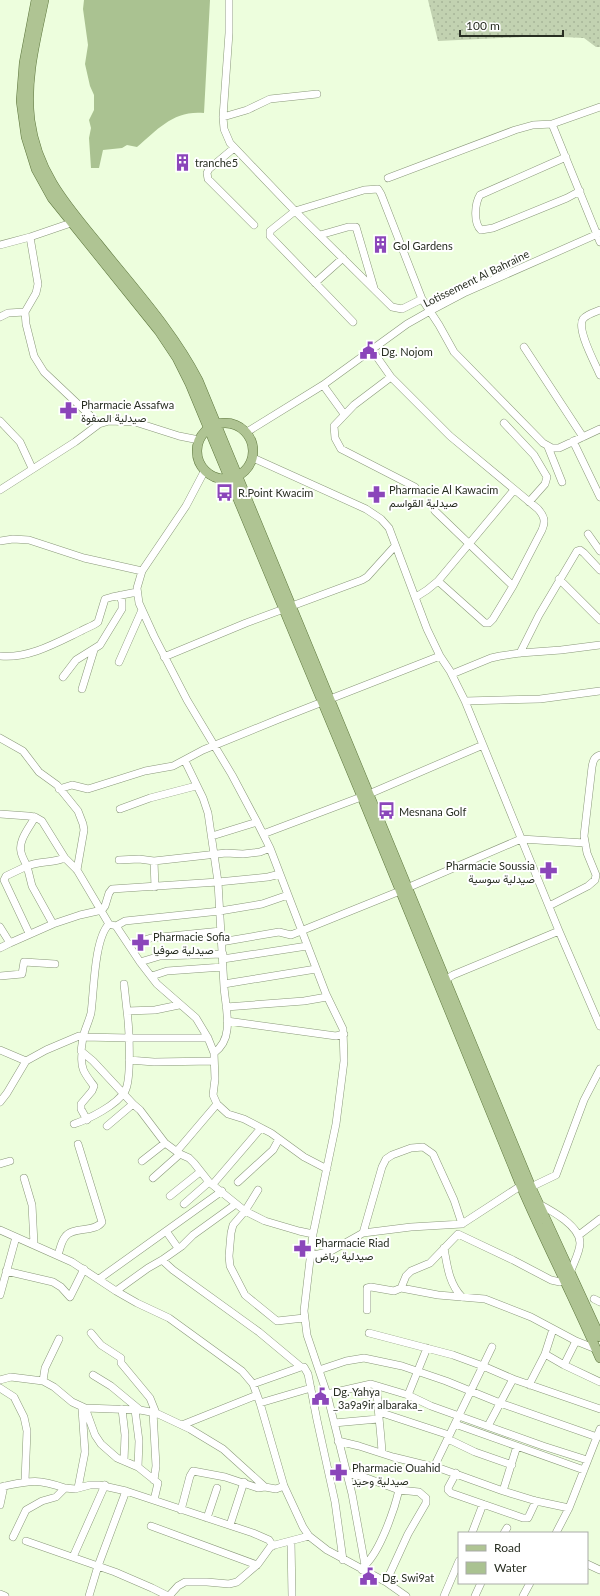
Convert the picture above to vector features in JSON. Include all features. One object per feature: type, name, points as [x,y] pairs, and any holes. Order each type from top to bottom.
[{"type":"main road","points":[[36,0],[22,75],[21,101],[24,126],[32,158],[41,180],[52,198],[71,223],[159,331],[184,371],[212,426]]},
{"type":"main road","points":[[44,0],[32,62],[29,93],[30,120],[33,136],[43,168],[51,183],[67,205],[173,338],[195,375],[212,426],[527,1185],[549,1250],[568,1276],[600,1336]]},
{"type":"main road","points":[[224,422],[232,423],[247,432],[253,444],[253,458],[247,469],[233,477],[216,477],[205,470],[200,464],[197,448],[199,440],[212,426],[224,422]]},
{"type":"main road","points":[[527,1185],[539,1204],[600,1358]]},
{"type":"street","points":[[229,0],[229,33],[224,129],[230,143],[295,211],[392,307],[402,309],[422,299]]},
{"type":"street","points":[[224,117],[247,110],[270,99],[317,94]]},
{"type":"street","points":[[388,178],[515,130],[533,125],[552,124],[600,107]]},
{"type":"street","points":[[552,124],[600,242]]},
{"type":"street","points":[[234,148],[209,169],[207,173],[208,179],[254,225]]},
{"type":"street","points":[[566,157],[480,195],[477,207],[478,228],[481,230],[493,228],[548,206],[580,191]]},
{"type":"street","points":[[353,322],[270,236],[270,232],[295,211],[371,188],[378,189],[422,299],[454,352],[527,428],[548,447],[562,482]]},
{"type":"street","points":[[0,245],[30,237],[71,223]]},
{"type":"street","points":[[320,235],[348,227],[356,227],[374,288]]},
{"type":"street","name":"Lotissement Al Bahraine","points":[[247,432],[323,385],[407,324],[430,311],[466,292],[598,234]]},
{"type":"street","points":[[30,237],[38,284],[36,293],[25,312],[26,324],[32,348],[38,364],[44,372],[99,424]]},
{"type":"street","points":[[315,283],[343,258]]},
{"type":"street","points":[[600,310],[586,317],[581,326],[582,334],[600,374]]},
{"type":"street","points":[[0,317],[8,313],[25,312]]},
{"type":"street","points":[[524,347],[583,437]]},
{"type":"street","points":[[372,350],[391,377],[450,436],[544,515],[542,530],[513,586],[493,619],[489,622],[485,622],[438,581]]},
{"type":"street","points":[[391,377],[344,414],[334,426],[334,438],[341,449],[415,487]]},
{"type":"street","points":[[323,385],[344,414]]},
{"type":"street","points":[[0,490],[32,468],[75,442],[99,424],[117,420],[135,422],[179,436],[199,440]]},
{"type":"street","points":[[0,421],[20,442],[32,468]]},
{"type":"street","points":[[504,423],[534,455],[547,477],[546,484],[529,502]]},
{"type":"street","points":[[548,447],[559,448],[600,429]]},
{"type":"street","points":[[573,441],[600,497]]},
{"type":"street","points":[[253,458],[339,496],[376,515],[389,528],[427,629],[465,701],[559,931],[600,1026]]},
{"type":"street","points":[[205,470],[186,506],[142,571],[138,582],[137,592],[139,603],[164,657],[187,700],[258,822],[270,848],[327,997],[336,1012],[344,1034],[345,1051],[336,1124],[313,1234],[304,1318],[307,1335],[327,1394],[352,1494],[363,1568]]},
{"type":"street","points":[[416,597],[428,590],[438,581],[514,490]]},
{"type":"street","points":[[435,511],[513,586]]},
{"type":"street","points":[[588,534],[600,551]]},
{"type":"street","points":[[0,541],[22,539],[29,540],[84,558],[142,571]]},
{"type":"street","points":[[164,657],[246,623],[362,580],[367,577],[396,546]]},
{"type":"street","points":[[520,653],[559,580],[579,550],[584,552],[600,570]]},
{"type":"street","points":[[559,580],[600,620]]},
{"type":"street","points":[[0,656],[27,654],[70,636],[95,624],[100,618],[105,599],[137,592]]},
{"type":"street","points":[[63,677],[76,660],[100,645],[122,609],[120,595]]},
{"type":"street","points":[[119,662],[142,610]]},
{"type":"street","points":[[452,674],[491,658],[520,653],[600,645]]},
{"type":"street","points":[[82,689],[94,650]]},
{"type":"street","points":[[59,789],[72,786],[88,789],[145,771],[173,766],[214,746],[279,719],[440,656]]},
{"type":"street","points":[[465,701],[540,699],[600,691]]},
{"type":"street","points":[[0,738],[23,751],[39,772],[57,785],[78,811],[83,824],[83,836],[79,849],[77,870]]},
{"type":"street","points":[[263,834],[365,795],[483,745]]},
{"type":"street","points":[[549,906],[588,886],[595,880],[596,875],[585,844],[593,761],[596,756],[600,755]]},
{"type":"street","points":[[129,1060],[154,1062],[214,1057],[223,1046],[228,1029],[218,882],[212,836],[208,813],[203,798],[185,761]]},
{"type":"street","points":[[120,809],[150,798],[196,786]]},
{"type":"street","points":[[0,814],[35,817],[42,821],[65,858],[77,870],[112,925],[129,945],[157,984],[196,1018],[208,1038],[214,1057],[215,1079],[213,1095],[217,1104],[228,1114],[244,1119],[261,1128],[304,1157],[326,1169]]},
{"type":"street","points":[[35,817],[22,840],[20,851],[27,866],[32,886],[52,924]]},
{"type":"street","points":[[212,836],[258,822]]},
{"type":"street","points":[[221,942],[279,932],[291,935],[521,839],[585,844]]},
{"type":"street","points":[[119,860],[139,859],[154,861],[195,856],[214,856],[226,853],[243,854],[260,852],[270,848]]},
{"type":"street","points":[[29,933],[4,880],[6,876],[27,866],[65,858]]},
{"type":"street","points":[[154,861],[156,887]]},
{"type":"street","points":[[0,948],[29,933],[52,924],[102,910],[105,906],[109,893],[112,890],[218,882],[268,877],[280,874]]},
{"type":"street","points":[[86,1120],[81,1109],[81,1104],[92,1091],[94,1086],[83,1071],[80,1064],[82,1052],[81,1046],[90,1014],[94,969],[106,928],[125,920],[220,911],[262,904],[288,895]]},
{"type":"street","points":[[0,927],[10,943]]},
{"type":"street","points":[[129,945],[151,938],[221,931]]},
{"type":"street","points":[[442,982],[535,940],[559,931]]},
{"type":"street","points":[[140,962],[160,956],[223,957],[307,946]]},
{"type":"street","points":[[0,976],[22,974],[24,962],[55,964]]},
{"type":"street","points":[[152,976],[167,971],[223,967]]},
{"type":"street","points":[[224,984],[316,969]]},
{"type":"street","points":[[74,1124],[86,1120],[110,1105],[123,1094],[127,1086],[130,1038],[124,984]]},
{"type":"street","points":[[226,1006],[304,1001],[327,997]]},
{"type":"street","points":[[127,1011],[155,1010],[180,1005]]},
{"type":"street","points":[[227,1021],[336,1036],[344,1034]]},
{"type":"street","points":[[0,1102],[26,1061],[46,1050],[79,1036],[130,1038],[208,1038]]},
{"type":"street","points":[[0,1050],[26,1061]]},
{"type":"street","points":[[82,1052],[93,1061],[140,1110],[165,1143],[194,1163],[200,1172],[211,1183],[236,1204],[265,1221],[313,1234]]},
{"type":"street","points":[[310,1256],[331,1251],[363,1233],[411,1227],[458,1224],[527,1185],[556,1176],[584,1100],[600,1069]]},
{"type":"street","points":[[107,1126],[133,1104]]},
{"type":"street","points":[[153,1178],[178,1153],[217,1104]]},
{"type":"street","points":[[184,1204],[211,1183],[261,1128]]},
{"type":"street","points":[[238,1182],[273,1150],[279,1139]]},
{"type":"street","points":[[142,1161],[165,1143]]},
{"type":"street","points":[[58,1255],[66,1236],[70,1233],[98,1225],[102,1222],[78,1144]]},
{"type":"street","points":[[363,1233],[382,1167],[386,1160],[398,1153],[417,1147],[423,1147],[433,1154],[454,1200],[458,1234],[430,1263],[411,1271],[406,1276],[401,1288],[394,1292],[371,1287],[367,1288],[367,1310]]},
{"type":"street","points":[[0,1164],[10,1160]]},
{"type":"street","points":[[170,1196],[200,1172]]},
{"type":"street","points":[[24,1178],[32,1205],[34,1244]]},
{"type":"street","points":[[258,1190],[233,1225],[228,1256],[230,1266],[245,1295],[278,1321],[304,1318]]},
{"type":"street","points":[[99,1279],[222,1191]]},
{"type":"street","points":[[116,1292],[148,1268],[162,1260],[193,1235],[236,1204]]},
{"type":"street","points":[[458,1234],[551,1280],[560,1282],[568,1276],[580,1245],[579,1235],[559,1216],[539,1204]]},
{"type":"street","points":[[579,1235],[600,1219]]},
{"type":"street","points":[[0,1230],[58,1255],[84,1269],[116,1292],[169,1318],[236,1366],[253,1384],[284,1486],[303,1528],[309,1536],[327,1550],[343,1560],[363,1568],[386,1582],[397,1593],[406,1596]]},
{"type":"street","points":[[166,1231],[178,1248]]},
{"type":"street","points":[[1,1290],[16,1237]]},
{"type":"street","points":[[444,1248],[452,1283],[456,1292],[462,1297]]},
{"type":"street","points":[[162,1260],[173,1270],[306,1370],[335,1502],[343,1560]]},
{"type":"street","points":[[6,1271],[49,1280],[60,1286],[70,1297],[84,1269]]},
{"type":"street","points":[[401,1288],[438,1295],[484,1299],[513,1309],[576,1341],[596,1349]]},
{"type":"street","points":[[529,1385],[544,1354],[553,1329]]},
{"type":"street","points":[[91,1333],[101,1345],[122,1358],[121,1363],[151,1401],[154,1412],[156,1466],[154,1480]]},
{"type":"street","points":[[369,1333],[427,1348],[483,1366],[529,1385],[600,1409]]},
{"type":"street","points":[[43,1381],[45,1368],[59,1338]]},
{"type":"street","points":[[564,1365],[576,1341]]},
{"type":"street","points":[[434,1467],[492,1347]]},
{"type":"street","points":[[408,1396],[427,1348]]},
{"type":"street","points":[[544,1354],[600,1382]]},
{"type":"street","points":[[319,1370],[346,1361],[364,1358],[402,1366],[446,1381],[500,1404],[598,1436]]},
{"type":"street","points":[[253,1384],[301,1367]]},
{"type":"street","points":[[94,1375],[111,1386],[138,1410],[138,1467]]},
{"type":"street","points":[[0,1380],[11,1377],[43,1381],[72,1402],[82,1407],[154,1412],[182,1425],[223,1449],[264,1487]]},
{"type":"street","points":[[488,1426],[513,1379]]},
{"type":"street","points":[[327,1394],[371,1384],[587,1460]]},
{"type":"street","points":[[377,1386],[382,1453]]},
{"type":"street","points":[[182,1425],[258,1399],[311,1388]]},
{"type":"street","points":[[2,1391],[14,1397],[24,1417],[27,1431],[24,1481]]},
{"type":"street","points":[[82,1407],[88,1416],[98,1440],[114,1456],[138,1467],[158,1484],[154,1500]]},
{"type":"street","points":[[78,1488],[86,1446],[82,1407]]},
{"type":"street","points":[[122,1409],[125,1436],[124,1461]]},
{"type":"street","points":[[334,1423],[379,1416],[448,1437],[475,1452],[512,1465]]},
{"type":"street","points":[[455,1424],[584,1470]]},
{"type":"street","points":[[557,1532],[569,1508],[600,1429]]},
{"type":"street","points":[[338,1441],[399,1459],[456,1473],[503,1491],[536,1501],[569,1508]]},
{"type":"street","points":[[503,1491],[517,1446]]},
{"type":"street","points":[[181,1510],[190,1476],[193,1471],[200,1471],[244,1482],[258,1488],[264,1487],[276,1489],[284,1486]]},
{"type":"street","points":[[347,1473],[364,1477],[399,1490],[419,1492],[426,1497],[426,1501],[408,1534],[386,1582]]},
{"type":"street","points":[[456,1473],[448,1488],[449,1491],[483,1504],[526,1519],[530,1516],[536,1501]]},
{"type":"street","points":[[0,1505],[2,1486],[24,1481],[42,1481],[65,1488],[74,1489],[90,1485],[105,1486],[126,1491],[230,1525],[266,1539],[272,1546]]},
{"type":"street","points":[[230,1525],[244,1482]]},
{"type":"street","points":[[73,1557],[105,1486]]},
{"type":"street","points":[[13,1537],[26,1510],[42,1501],[56,1496],[65,1488]]},
{"type":"street","points":[[207,1518],[217,1488]]},
{"type":"street","points":[[363,1568],[370,1561],[379,1544],[395,1506],[399,1490]]},
{"type":"street","points":[[89,1596],[98,1566],[126,1491]]},
{"type":"street","points":[[472,1532],[483,1504]]},
{"type":"street","points":[[151,1526],[257,1565]]},
{"type":"street","points":[[26,1541],[98,1566],[168,1596],[178,1586],[185,1582],[235,1583],[240,1581],[257,1565],[272,1546],[309,1536]]},
{"type":"street","points":[[291,1541],[292,1596]]},
{"type":"street","points":[[444,1596],[458,1563]]},
{"type":"street","points":[[588,1564],[600,1570]]},
{"type":"street","points":[[475,1596],[481,1584]]},
{"type":"street","points":[[523,1596],[529,1584]]},
{"type":"street","points":[[0,1594],[5,1596]]},
{"type":"shaded area","points":[[428,0],[600,0],[600,47],[596,47],[584,38],[543,36],[438,41]]},
{"type":"water","points":[[84,0],[210,0],[204,113],[184,115],[167,122],[137,147],[127,145],[122,148],[103,150],[99,168],[91,168],[89,138],[91,128],[89,120],[94,110],[94,95],[90,86],[85,64],[88,45],[83,9]]},
{"type":"place","name":"tranche5","points":[[182,162]]},
{"type":"place","name":"Gol Gardens","points":[[380,245]]},
{"type":"place","name":"Dg. Nojom","points":[[368,351]]},
{"type":"place","name":"Pharmacie Assafwa صيدلية الصفوة","points":[[68,410]]},
{"type":"place","name":"R.Point Kwacim","points":[[225,492]]},
{"type":"place","name":"Pharmacie Al Kawacim صيدلية القواسم","points":[[376,495]]},
{"type":"place","name":"Mesnana Golf","points":[[386,811]]},
{"type":"place","name":"Pharmacie Soussia صيدلية سوسية","points":[[548,871]]},
{"type":"place","name":"Pharmacie Sofia صيدلية صوفيا","points":[[140,942]]},
{"type":"place","name":"Pharmacie Riad صيدلية رياض","points":[[302,1248]]},
{"type":"place","name":"Dg. Yahya _3a9a9ir albaraka_","points":[[320,1397]]},
{"type":"place","name":"Pharmacie Ouahid صيدلية وحيد","points":[[339,1473]]},
{"type":"place","name":"Dg. Swi9at","points":[[369,1577]]}]
